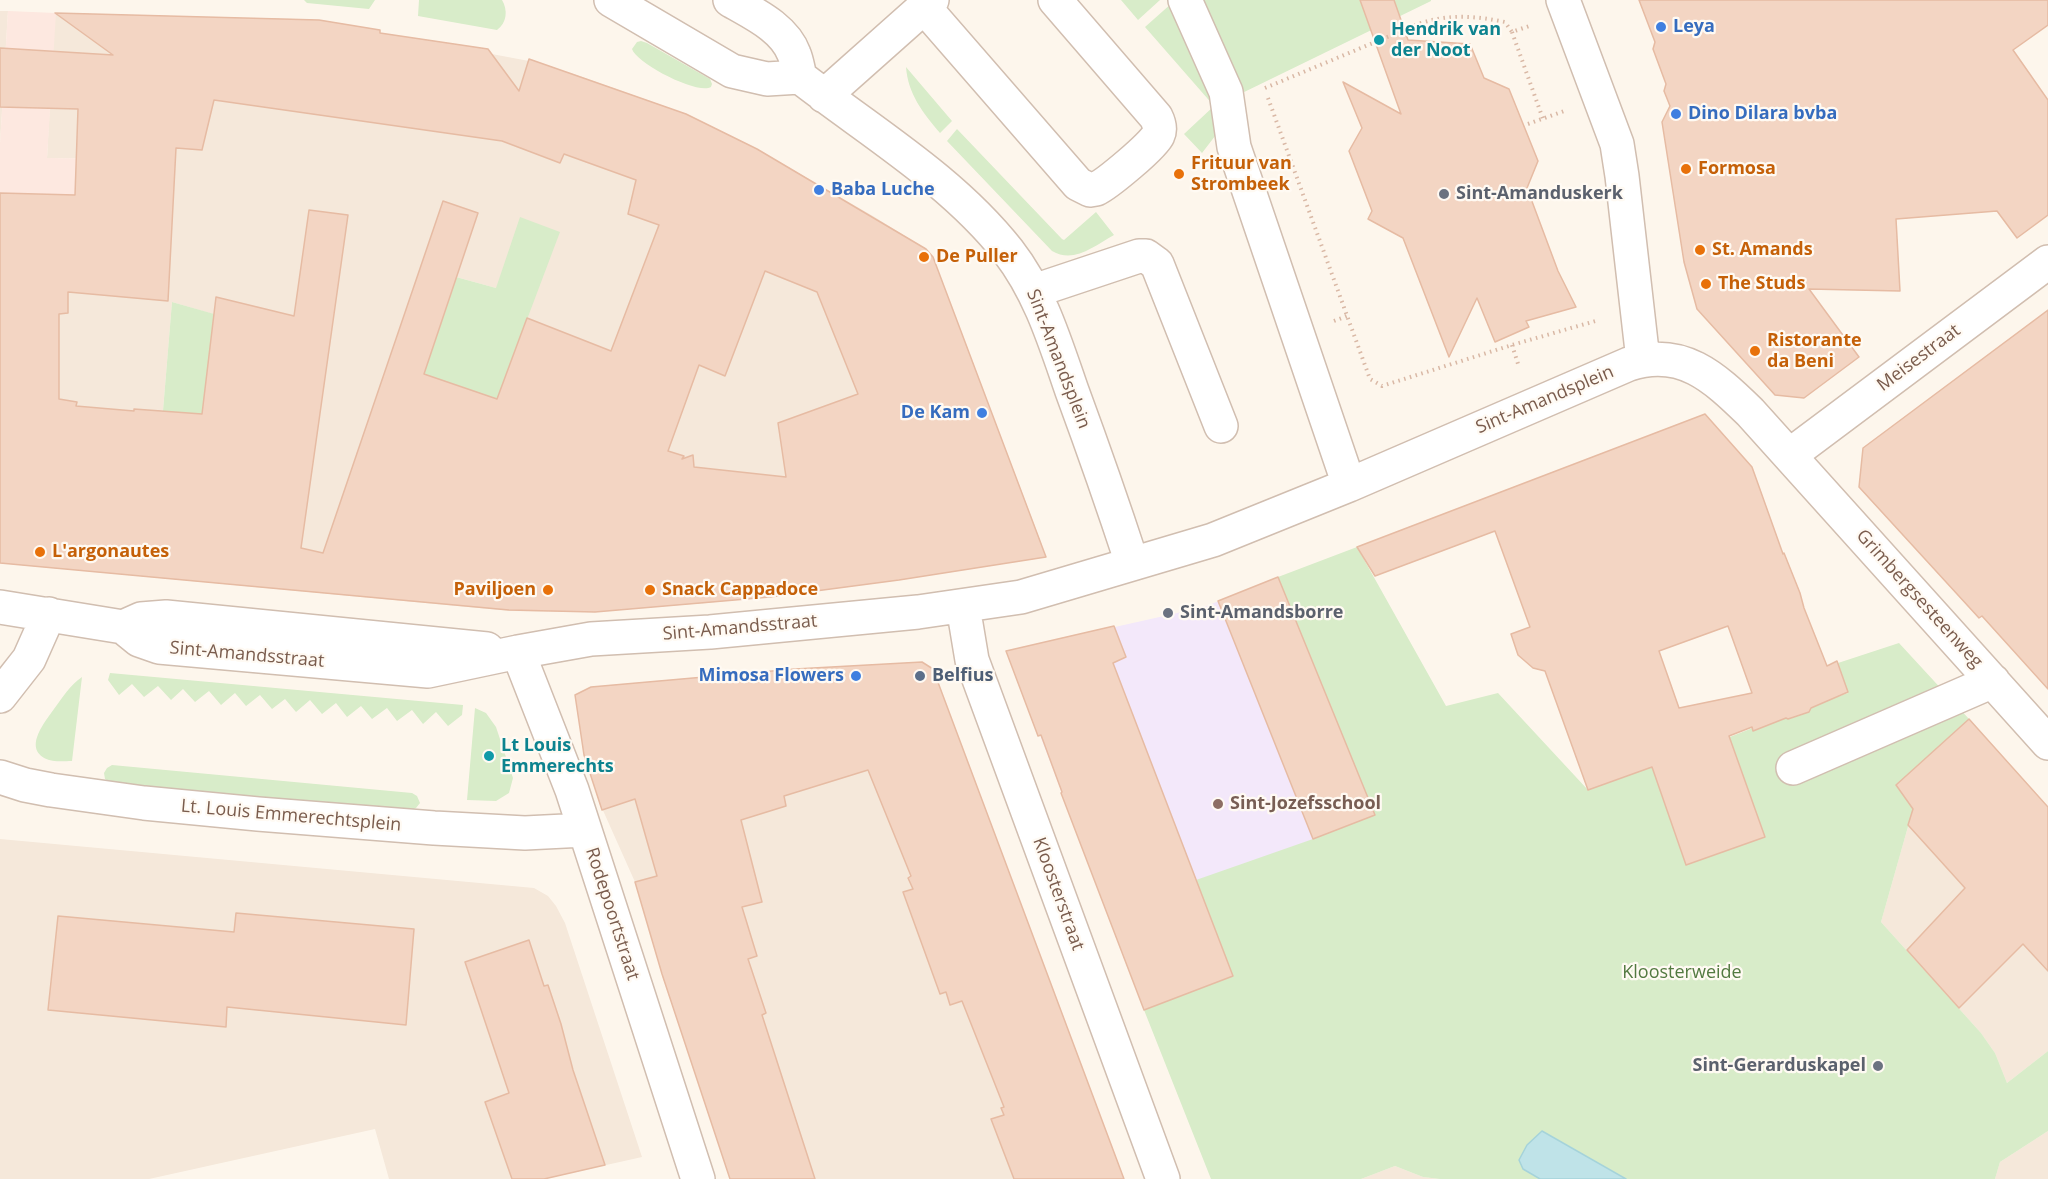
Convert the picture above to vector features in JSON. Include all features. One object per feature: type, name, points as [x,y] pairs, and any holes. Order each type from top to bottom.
[{"type":"street","points":[[611,0],[732,71],[812,86],[928,3],[1078,184],[1083,188],[1096,189],[1155,141],[1160,130],[1159,122],[1055,0]]},
{"type":"street","points":[[730,0],[761,18],[788,42],[812,86]]},
{"type":"street","points":[[1185,0],[1226,92],[1234,147],[1349,485]]},
{"type":"street","points":[[1563,0],[1617,144],[1643,360]]},
{"type":"street","name":"Sint-Amandsplein","points":[[812,86],[927,170],[1007,250],[1034,291],[1049,325],[1132,563]]},
{"type":"street","points":[[1034,291],[1139,256],[1152,260],[1157,264],[1221,426]]},
{"type":"street","name":"Meisestraat","points":[[1790,455],[2048,262]]},
{"type":"street","name":"Sint-Amandsplein","points":[[963,606],[1021,597],[1213,540],[1643,360],[1682,362],[1698,368],[1725,388],[1790,455]]},
{"type":"street","name":"Grimbergsesteenweg","points":[[1790,455],[2048,742]]},
{"type":"street","name":"Sint-Amandsstraat","points":[[0,607],[123,627],[138,640],[159,647],[428,671],[591,639],[710,632],[963,606]]},
{"type":"street","name":"Kloosterstraat","points":[[963,606],[972,660],[1163,1179]]},
{"type":"street","points":[[0,696],[28,659],[49,614]]},
{"type":"street","name":"Rodepoortstraat","points":[[518,652],[572,790],[698,1179]]},
{"type":"street","points":[[1793,768],[1993,681]]},
{"type":"street","name":"Lt. Louis Emmerechtsplein","points":[[0,777],[51,790],[144,803],[258,814],[516,833],[585,830]]},
{"type":"path","points":[[1543,118],[1512,32],[1505,22],[1478,16],[1439,17],[1264,87],[1371,379],[1382,386],[1599,320]]},
{"type":"path","points":[[1512,32],[1538,22]]},
{"type":"path","points":[[1528,124],[1571,108]]},
{"type":"path","points":[[1512,345],[1519,367]]},
{"type":"shaded area","points":[[0,11],[8,11],[0,144]]},
{"type":"shaded area","points":[[8,11],[56,13],[47,158],[130,159],[40,290],[0,391],[0,144]]},
{"type":"shaded area","points":[[55,13],[297,19],[380,30],[380,33],[529,61],[571,73],[664,106],[767,155],[926,249],[932,256],[1042,545],[1035,559],[789,594],[585,612],[510,611],[0,563],[0,391],[130,159],[47,158]],"holes":[[[456,277],[496,288],[497,399],[424,376]],[[172,302],[250,325],[162,422]]]},
{"type":"shaded area","name":"Sint-Jozefsschool","points":[[1278,577],[1375,815],[1313,839],[1233,976],[1144,1010],[1040,735],[1017,649],[1204,607]]},
{"type":"shaded area","points":[[922,662],[933,669],[1124,1179],[730,1179],[663,978],[635,882],[601,806],[743,675],[776,670]]},
{"type":"shaded area","points":[[1969,719],[2048,807],[2048,1051],[2007,1083],[1995,1053],[1981,1033],[1881,922],[1913,809],[1896,785]]},
{"type":"shaded area","points":[[0,839],[534,888],[548,896],[565,923],[642,1157],[544,1179],[389,1179],[375,1129],[149,1179],[0,1179]]},
{"type":"shaded area","points":[[2048,1131],[2048,1179],[1995,1179],[2000,1162]]},
{"type":"shaded area","points":[[1395,1166],[1423,1177],[1440,1179],[1361,1179]]},
{"type":"green space","points":[[304,0],[375,0],[369,9],[307,3]]},
{"type":"green space","points":[[419,0],[502,0],[506,16],[503,24],[497,30],[418,16]]},
{"type":"green space","points":[[1121,0],[1160,0],[1138,20]]},
{"type":"green space","points":[[1200,0],[1431,0],[1431,1],[1236,96]]},
{"type":"green space","points":[[1172,3],[1221,98],[1222,127],[1202,153],[1184,134],[1214,106],[1145,27]]},
{"type":"green space","points":[[641,41],[710,79],[711,87],[694,87],[656,70],[636,55],[632,49],[637,42]]},
{"type":"green space","points":[[906,67],[952,121],[940,133],[913,94]]},
{"type":"green space","points":[[957,129],[1062,239],[1064,240],[1096,212],[1114,235],[1076,255],[1068,256],[1052,251],[947,141]]},
{"type":"green space","points":[[520,217],[560,232],[497,399],[423,376],[456,277],[496,288]]},
{"type":"green space","points":[[172,302],[214,314],[201,425],[162,423]]},
{"type":"green space","name":"Kloosterweide","points":[[1357,547],[1446,706],[1498,693],[1588,790],[1768,722],[1772,711],[1788,719],[1809,712],[1815,697],[1826,701],[1848,693],[1838,663],[1899,643],[1969,719],[1896,785],[1913,809],[1881,922],[1981,1033],[1995,1053],[2007,1083],[2048,1051],[2048,1131],[2000,1162],[1995,1179],[1440,1179],[1423,1177],[1395,1166],[1361,1179],[1211,1179],[1144,1010],[1232,976],[1196,880],[1375,815],[1278,577]]},
{"type":"green space","points":[[110,673],[463,705],[462,715],[448,726],[436,712],[423,724],[412,710],[397,721],[387,708],[372,719],[361,706],[347,717],[336,703],[322,714],[310,700],[296,712],[285,699],[272,709],[260,695],[246,706],[235,693],[221,705],[209,691],[195,702],[183,689],[171,700],[158,686],[144,697],[132,684],[119,695],[108,680]]},
{"type":"green space","points":[[82,677],[72,761],[49,760],[37,750],[36,743],[41,728],[64,696]]},
{"type":"green space","points":[[475,708],[486,713],[496,727],[513,778],[509,793],[496,801],[467,800]]},
{"type":"green space","points":[[112,765],[412,793],[417,796],[420,803],[409,811],[111,783],[105,779],[104,773]]},
{"type":"water","points":[[1542,1131],[1626,1179],[1540,1179],[1523,1169],[1519,1160],[1527,1145]]},
{"type":"building","name":"Sint-Amanduskerk","points":[[1360,0],[1394,0],[1408,40],[1470,44],[1484,78],[1509,89],[1538,161],[1527,188],[1558,271],[1576,307],[1526,321],[1529,327],[1495,342],[1477,298],[1449,357],[1403,238],[1368,219],[1372,211],[1349,151],[1362,128],[1343,82],[1401,114]]},
{"type":"building","points":[[1639,0],[2048,0],[2048,25],[2013,50],[2048,100],[2048,215],[2017,238],[1997,211],[1896,219],[1900,291],[1809,289],[1859,357],[1804,398],[1775,395],[1697,309],[1684,262],[1662,122],[1670,106],[1664,91],[1666,84],[1653,49],[1655,42]]},
{"type":"building","points":[[55,13],[319,20],[380,30],[380,33],[488,49],[519,91],[529,59],[686,114],[757,149],[926,249],[933,257],[1046,557],[770,597],[595,612],[509,610],[0,563],[0,193],[75,195],[78,109],[0,107],[0,48],[113,55]],"holes":[[[214,100],[502,141],[560,163],[564,154],[636,180],[628,214],[659,225],[611,351],[527,318],[497,399],[424,374],[478,213],[443,201],[323,553],[301,548],[348,215],[309,210],[294,316],[216,297],[202,414],[76,406],[77,402],[59,399],[59,314],[68,313],[68,292],[168,301],[176,148],[202,150]],[[765,271],[817,292],[858,394],[778,423],[786,477],[694,467],[693,455],[682,459],[684,456],[668,451],[699,365],[725,376]]]},
{"type":"building","points":[[2048,310],[2048,689],[1982,616],[1979,618],[1859,487],[1863,448]]},
{"type":"building","points":[[1705,414],[1752,467],[1827,666],[1837,661],[1848,692],[1811,708],[1809,712],[1753,731],[1752,727],[1729,736],[1765,837],[1686,865],[1652,767],[1588,790],[1545,671],[1533,668],[1518,655],[1511,634],[1530,627],[1495,531],[1375,576],[1357,547]],"holes":[[[1728,626],[1752,693],[1679,708],[1659,651]]]},
{"type":"building","points":[[1278,577],[1375,815],[1313,839],[1218,601]]},
{"type":"building","points":[[1114,626],[1126,657],[1113,663],[1233,976],[1144,1010],[1041,735],[1038,736],[1006,651]]},
{"type":"building","points":[[922,662],[933,669],[1124,1179],[1014,1179],[991,1119],[1004,1115],[1001,1108],[1004,1107],[962,1001],[950,1005],[946,992],[940,994],[903,892],[913,889],[908,878],[911,876],[868,770],[784,796],[786,806],[741,820],[762,902],[742,907],[757,956],[748,959],[766,1013],[762,1015],[815,1179],[730,1179],[662,974],[635,882],[657,876],[635,799],[602,810],[584,755],[575,695],[591,687],[795,669]]},
{"type":"building","points":[[1969,719],[2048,807],[2048,971],[2023,944],[1959,1008],[1907,950],[1965,888],[1908,825],[1913,809],[1896,785]]},
{"type":"building","points":[[236,913],[414,929],[406,1025],[227,1007],[226,1027],[48,1010],[58,916],[234,932]]},
{"type":"building","points":[[529,940],[544,986],[548,985],[573,1070],[605,1165],[544,1179],[512,1179],[485,1102],[509,1093],[465,962]]},
{"type":"place","name":"Leya","points":[[1661,27]]},
{"type":"place","name":"Hendrik van der Noot","points":[[1379,40]]},
{"type":"place","name":"Dino Dilara bvba","points":[[1676,114]]},
{"type":"place","name":"Formosa","points":[[1686,169]]},
{"type":"place","name":"Frituur van Strombeek","points":[[1179,174]]},
{"type":"place","name":"Baba Luche","points":[[819,190]]},
{"type":"place","name":"Sint-Amanduskerk","points":[[1444,194]]},
{"type":"place","name":"St. Amands","points":[[1700,250]]},
{"type":"place","name":"De Puller","points":[[924,257]]},
{"type":"place","name":"The Studs","points":[[1706,284]]},
{"type":"place","name":"Ristorante da Beni","points":[[1755,351]]},
{"type":"place","name":"De Kam","points":[[982,413]]},
{"type":"place","name":"L'argonautes","points":[[40,552]]},
{"type":"place","name":"Paviljoen","points":[[548,590]]},
{"type":"place","name":"Snack Cappadoce","points":[[650,590]]},
{"type":"place","name":"Sint-Amandsborre","points":[[1168,613]]},
{"type":"place","name":"Mimosa Flowers","points":[[856,676]]},
{"type":"place","name":"Belfius","points":[[920,676]]},
{"type":"place","name":"Lt Louis Emmerechts","points":[[489,756]]},
{"type":"place","name":"Sint-Jozefsschool","points":[[1218,804]]},
{"type":"place","name":"Sint-Gerarduskapel","points":[[1878,1066]]}]
